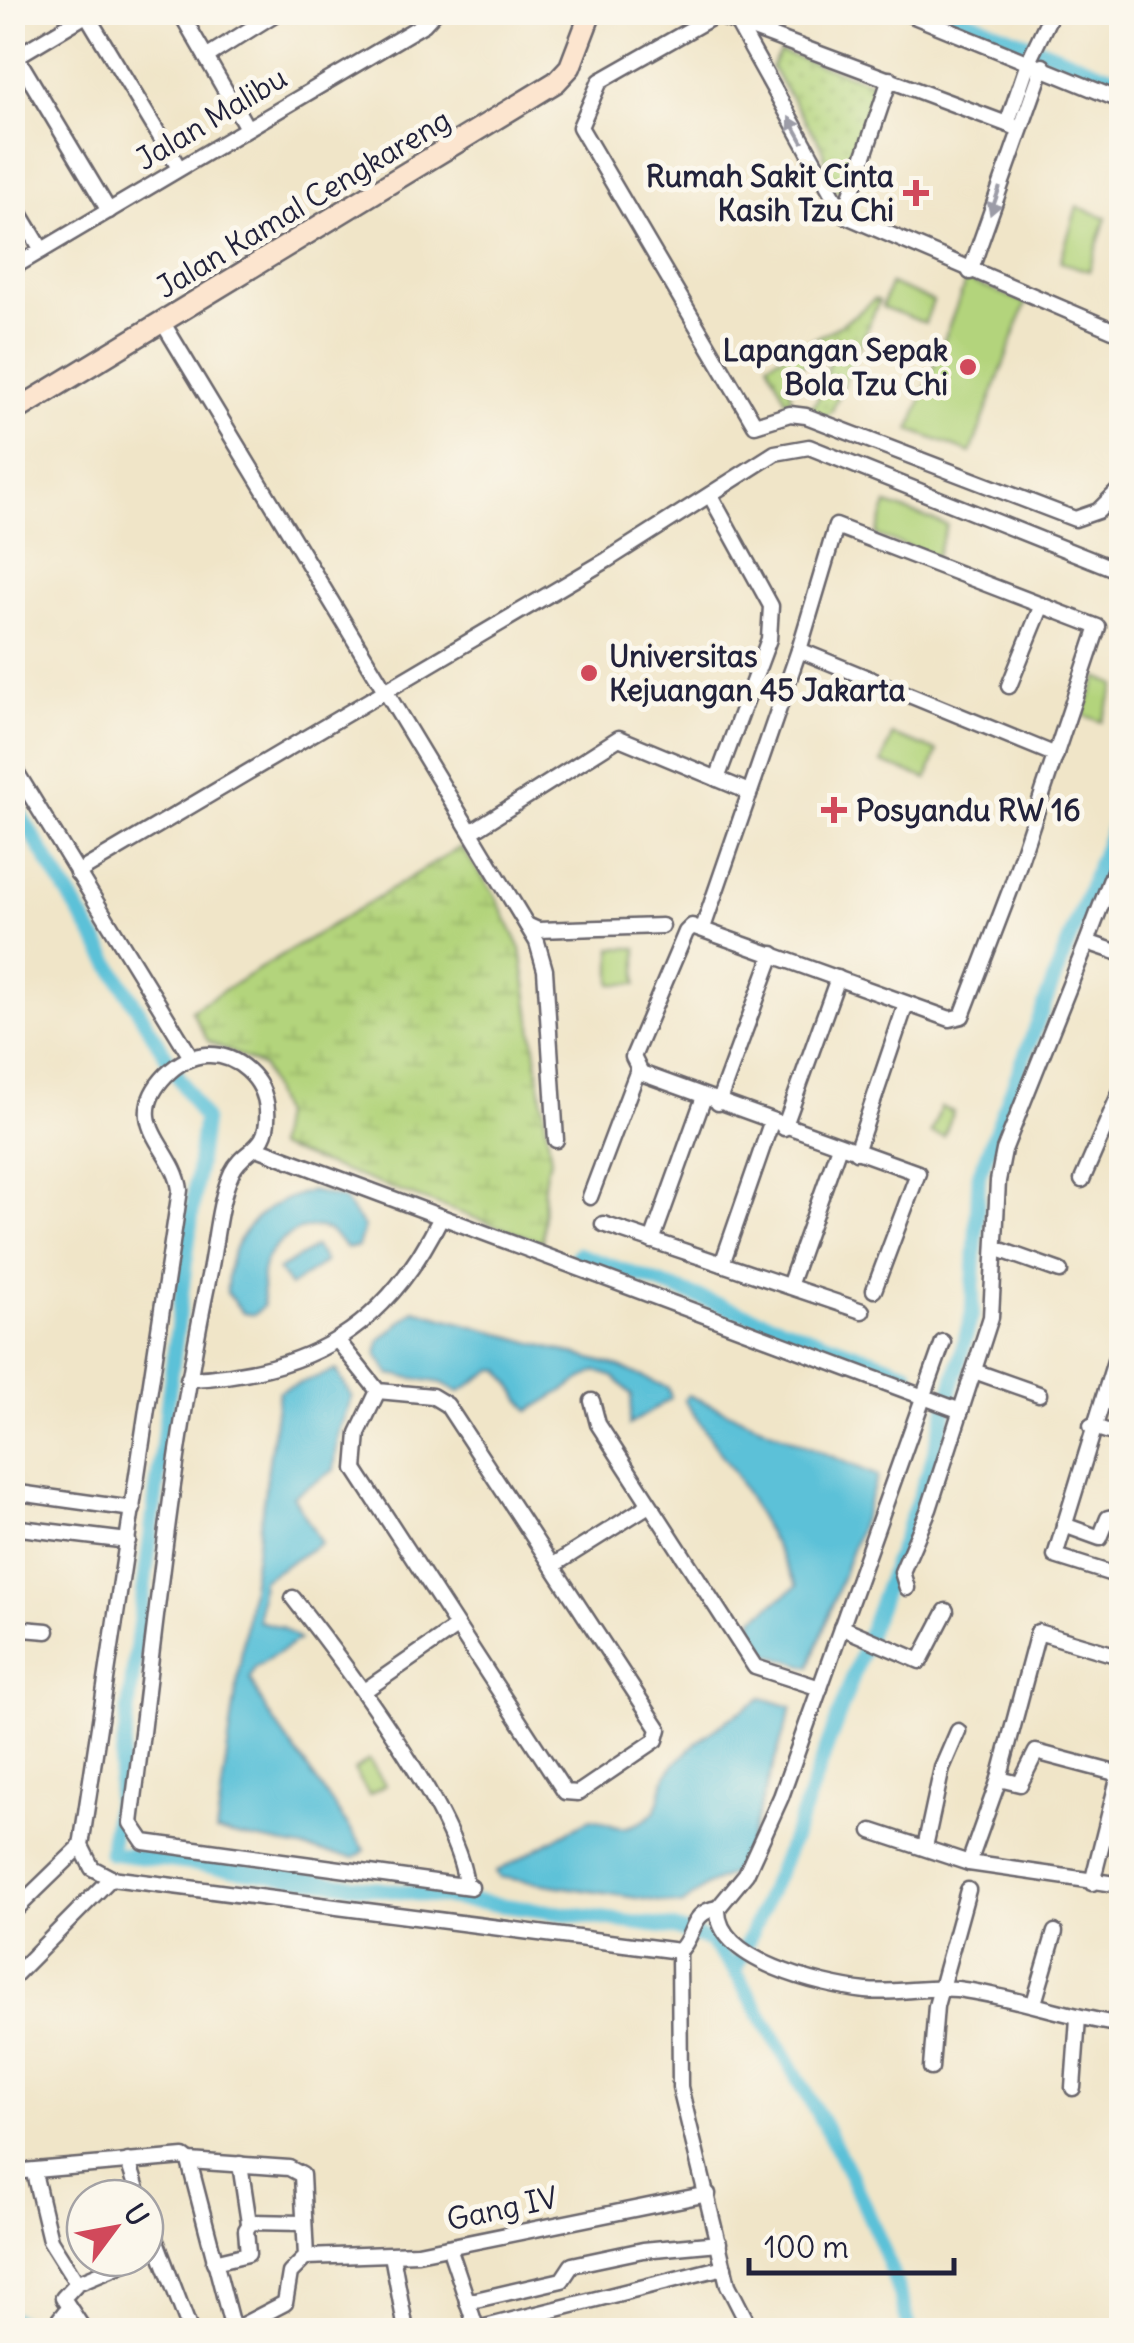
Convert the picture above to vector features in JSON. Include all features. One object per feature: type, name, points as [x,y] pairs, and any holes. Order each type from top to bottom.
[{"type":"street","points":[[180,12],[248,128]]},
{"type":"street","points":[[206,57],[278,12]]},
{"type":"street","name":"Jalan Malibu","points":[[12,268],[424,24],[435,12]]},
{"type":"street","name":"Jalan Kamal Cengkareng","points":[[12,413],[556,82],[570,67],[591,12]]},
{"type":"street","points":[[904,12],[1036,58],[1122,101]]},
{"type":"street","points":[[970,272],[1052,12]]},
{"type":"street","points":[[109,211],[15,52],[88,13],[179,168]]},
{"type":"street","points":[[1013,127],[710,16],[600,82],[580,127],[751,422],[758,426],[790,414],[806,416],[1075,520],[1098,512],[1122,487]]},
{"type":"street","points":[[739,26],[844,215],[1122,334]]},
{"type":"street","points":[[844,215],[890,79]]},
{"type":"street","points":[[12,200],[42,250]]},
{"type":"street","points":[[163,323],[382,692],[528,925],[544,970],[556,1140]]},
{"type":"street","points":[[77,873],[775,454],[809,447],[1122,572]]},
{"type":"street","points":[[710,495],[774,615],[769,640],[717,779]]},
{"type":"street","points":[[590,1197],[638,1070],[633,1057],[686,932],[692,926],[950,1019],[965,1013],[1100,630],[1096,624],[836,526],[799,650],[703,928]]},
{"type":"street","points":[[1009,686],[1042,605]]},
{"type":"street","points":[[799,650],[1056,755]]},
{"type":"street","points":[[470,832],[619,738],[749,792]]},
{"type":"street","points":[[12,765],[188,1059]]},
{"type":"street","points":[[908,1588],[902,1572],[929,1509],[954,1409],[974,1372],[993,1303],[1004,1150],[1122,850]]},
{"type":"street","points":[[528,925],[538,930],[662,926]]},
{"type":"street","points":[[1087,942],[1122,954]]},
{"type":"street","points":[[652,1241],[773,954]]},
{"type":"street","points":[[722,1264],[838,978]]},
{"type":"street","points":[[856,1152],[906,1004]]},
{"type":"street","points":[[294,1598],[364,1691],[455,1842],[468,1886],[144,1842],[134,1835],[130,1824],[188,1379],[236,1166],[257,1148],[268,1114],[256,1079],[227,1058],[188,1059],[163,1079],[152,1096],[149,1122],[156,1146],[174,1166],[180,1190],[81,1846],[92,1868],[111,1878],[683,1947]]},
{"type":"street","points":[[638,1070],[778,1126],[918,1173],[874,1290]]},
{"type":"street","points":[[1082,1180],[1122,1088]]},
{"type":"street","points":[[789,1286],[838,1146]]},
{"type":"street","points":[[257,1148],[954,1409]]},
{"type":"street","points":[[188,1379],[240,1377],[290,1364],[338,1341],[399,1288],[441,1217]]},
{"type":"street","points":[[602,1224],[862,1311]]},
{"type":"street","points":[[995,1248],[1060,1271]]},
{"type":"street","points":[[1122,1338],[1116,1371],[1092,1426],[1055,1556],[1122,1577]]},
{"type":"street","points":[[338,1341],[378,1390],[432,1396],[447,1404],[659,1729],[656,1740],[578,1793],[565,1792],[354,1469],[358,1433],[378,1390]]},
{"type":"street","points":[[749,2330],[724,2268],[680,2087],[683,1947],[690,1925],[703,1912],[718,1908],[752,1864],[844,1628],[944,1342]]},
{"type":"street","points":[[974,1372],[1039,1394]]},
{"type":"street","points":[[592,1401],[594,1417],[755,1667],[820,1688]]},
{"type":"street","points":[[1092,1426],[1122,1436]]},
{"type":"street","points":[[12,1492],[133,1513]]},
{"type":"street","points":[[552,1566],[649,1505]]},
{"type":"street","points":[[1064,1524],[1100,1538],[1108,1518],[1122,1515]]},
{"type":"street","points":[[12,1527],[129,1538]]},
{"type":"street","points":[[844,1628],[920,1662],[946,1611]]},
{"type":"street","points":[[12,1628],[47,1631]]},
{"type":"street","points":[[364,1691],[455,1628]]},
{"type":"street","points":[[969,1863],[998,1779],[1038,1632],[1122,1657]]},
{"type":"street","points":[[925,1847],[942,1768],[958,1731]]},
{"type":"street","points":[[998,1779],[1020,1784],[1036,1752],[1120,1770],[1092,1883]]},
{"type":"street","points":[[872,1831],[969,1863],[1122,1885]]},
{"type":"street","points":[[12,1913],[81,1846]]},
{"type":"street","points":[[12,1978],[111,1878]]},
{"type":"street","points":[[930,2068],[940,1990],[968,1890]]},
{"type":"street","points":[[718,1908],[720,1926],[729,1943],[758,1960],[866,1991],[940,1990],[1034,2003],[1078,2018],[1122,2025]]},
{"type":"street","points":[[1034,2003],[1055,1932]]},
{"type":"street","points":[[1073,2088],[1078,2018]]},
{"type":"street","points":[[12,2172],[34,2173],[178,2154],[189,2161],[299,2170],[306,2257],[290,2273],[284,2304],[233,2330],[189,2161]]},
{"type":"street","points":[[128,2161],[134,2178]]},
{"type":"street","points":[[214,2262],[248,2254],[249,2223],[240,2164]]},
{"type":"street","points":[[34,2173],[50,2240],[77,2282]]},
{"type":"street","name":"Gang IV","points":[[306,2257],[392,2256],[450,2247],[708,2194]]},
{"type":"street","points":[[249,2223],[302,2223]]},
{"type":"street","points":[[467,2302],[562,2280],[572,2266],[642,2250],[719,2244]]},
{"type":"street","points":[[450,2247],[472,2329],[724,2268]]},
{"type":"street","points":[[392,2256],[406,2330]]},
{"type":"street","points":[[165,2263],[185,2328]]},
{"type":"street","points":[[84,2330],[68,2308],[64,2294],[87,2278]]},
{"type":"street","points":[[51,2330],[68,2308]]},
{"type":"green space","points":[[780,52],[874,83],[846,193],[833,189],[821,145],[771,67]]},
{"type":"green space","points":[[1077,207],[1106,217],[1089,271],[1060,262]]},
{"type":"green space","name":"Lapangan Sepak Bola Tzu Chi","points":[[966,280],[1026,303],[971,453],[910,430]]},
{"type":"green space","points":[[890,284],[933,301],[925,323],[882,307]]},
{"type":"green space","points":[[874,299],[879,301],[832,411],[825,417],[801,412],[803,405],[813,407],[824,388],[829,361],[817,358],[789,371],[791,399],[786,400],[768,363],[838,326]]},
{"type":"green space","points":[[887,504],[947,525],[936,557],[876,535]]},
{"type":"green space","points":[[1098,677],[1116,685],[1102,722],[1083,715]]},
{"type":"green space","points":[[892,735],[937,751],[927,779],[882,763]]},
{"type":"green space","points":[[461,847],[495,895],[521,949],[551,1159],[545,1178],[542,1242],[276,1147],[281,1114],[263,1067],[208,1041],[191,1010]]},
{"type":"green space","points":[[612,948],[637,948],[637,984],[612,984]]},
{"type":"green space","points":[[941,1107],[953,1112],[944,1137],[931,1133]]},
{"type":"green space","points":[[369,1760],[385,1785],[369,1795],[354,1770]]},
{"type":"water","points":[[311,1191],[343,1199],[364,1227],[358,1247],[347,1248],[329,1231],[319,1228],[290,1235],[264,1265],[263,1306],[254,1315],[243,1313],[227,1293],[228,1273],[239,1240],[261,1214]]},
{"type":"water","points":[[315,1247],[325,1262],[290,1286],[278,1270]]},
{"type":"water","points":[[415,1310],[620,1367],[668,1388],[671,1398],[629,1425],[632,1395],[614,1377],[596,1371],[529,1411],[501,1370],[494,1369],[459,1392],[442,1383],[390,1374],[377,1355],[380,1340]]},
{"type":"water","points":[[336,1370],[352,1397],[339,1431],[334,1470],[293,1496],[321,1543],[262,1580],[258,1621],[281,1627],[299,1640],[255,1667],[250,1679],[266,1710],[365,1850],[355,1858],[216,1832],[279,1391]]},
{"type":"water","points":[[688,1395],[878,1476],[810,1667],[768,1654],[751,1627],[754,1618],[797,1586],[736,1475],[684,1400]]},
{"type":"water","points":[[762,1698],[792,1707],[740,1870],[707,1885],[682,1905],[499,1877],[496,1872],[590,1819],[622,1828],[650,1816],[659,1802],[665,1778],[680,1759],[713,1730]]},
{"type":"waterway","points":[[947,12],[1122,81]]},
{"type":"waterway","points":[[12,801],[204,1119],[110,1853],[673,1928],[709,1940],[735,1971]]},
{"type":"waterway","points":[[910,2330],[878,2236],[857,2190],[811,2101],[735,1971],[798,1826],[931,1464],[972,1314],[979,1174],[1122,804]]},
{"type":"waterway","points":[[578,1254],[907,1372]]},
{"type":"waterway","points":[[12,2318],[34,2330]]},
{"type":"place","name":"Rumah Sakit Cinta Kasih Tzu Chi","points":[[916,193]]},
{"type":"place","name":"Lapangan Sepak Bola Tzu Chi","points":[[968,367]]},
{"type":"place","name":"Universitas Kejuangan 45 Jakarta","points":[[589,673]]},
{"type":"place","name":"Posyandu RW 16","points":[[834,810]]}]
